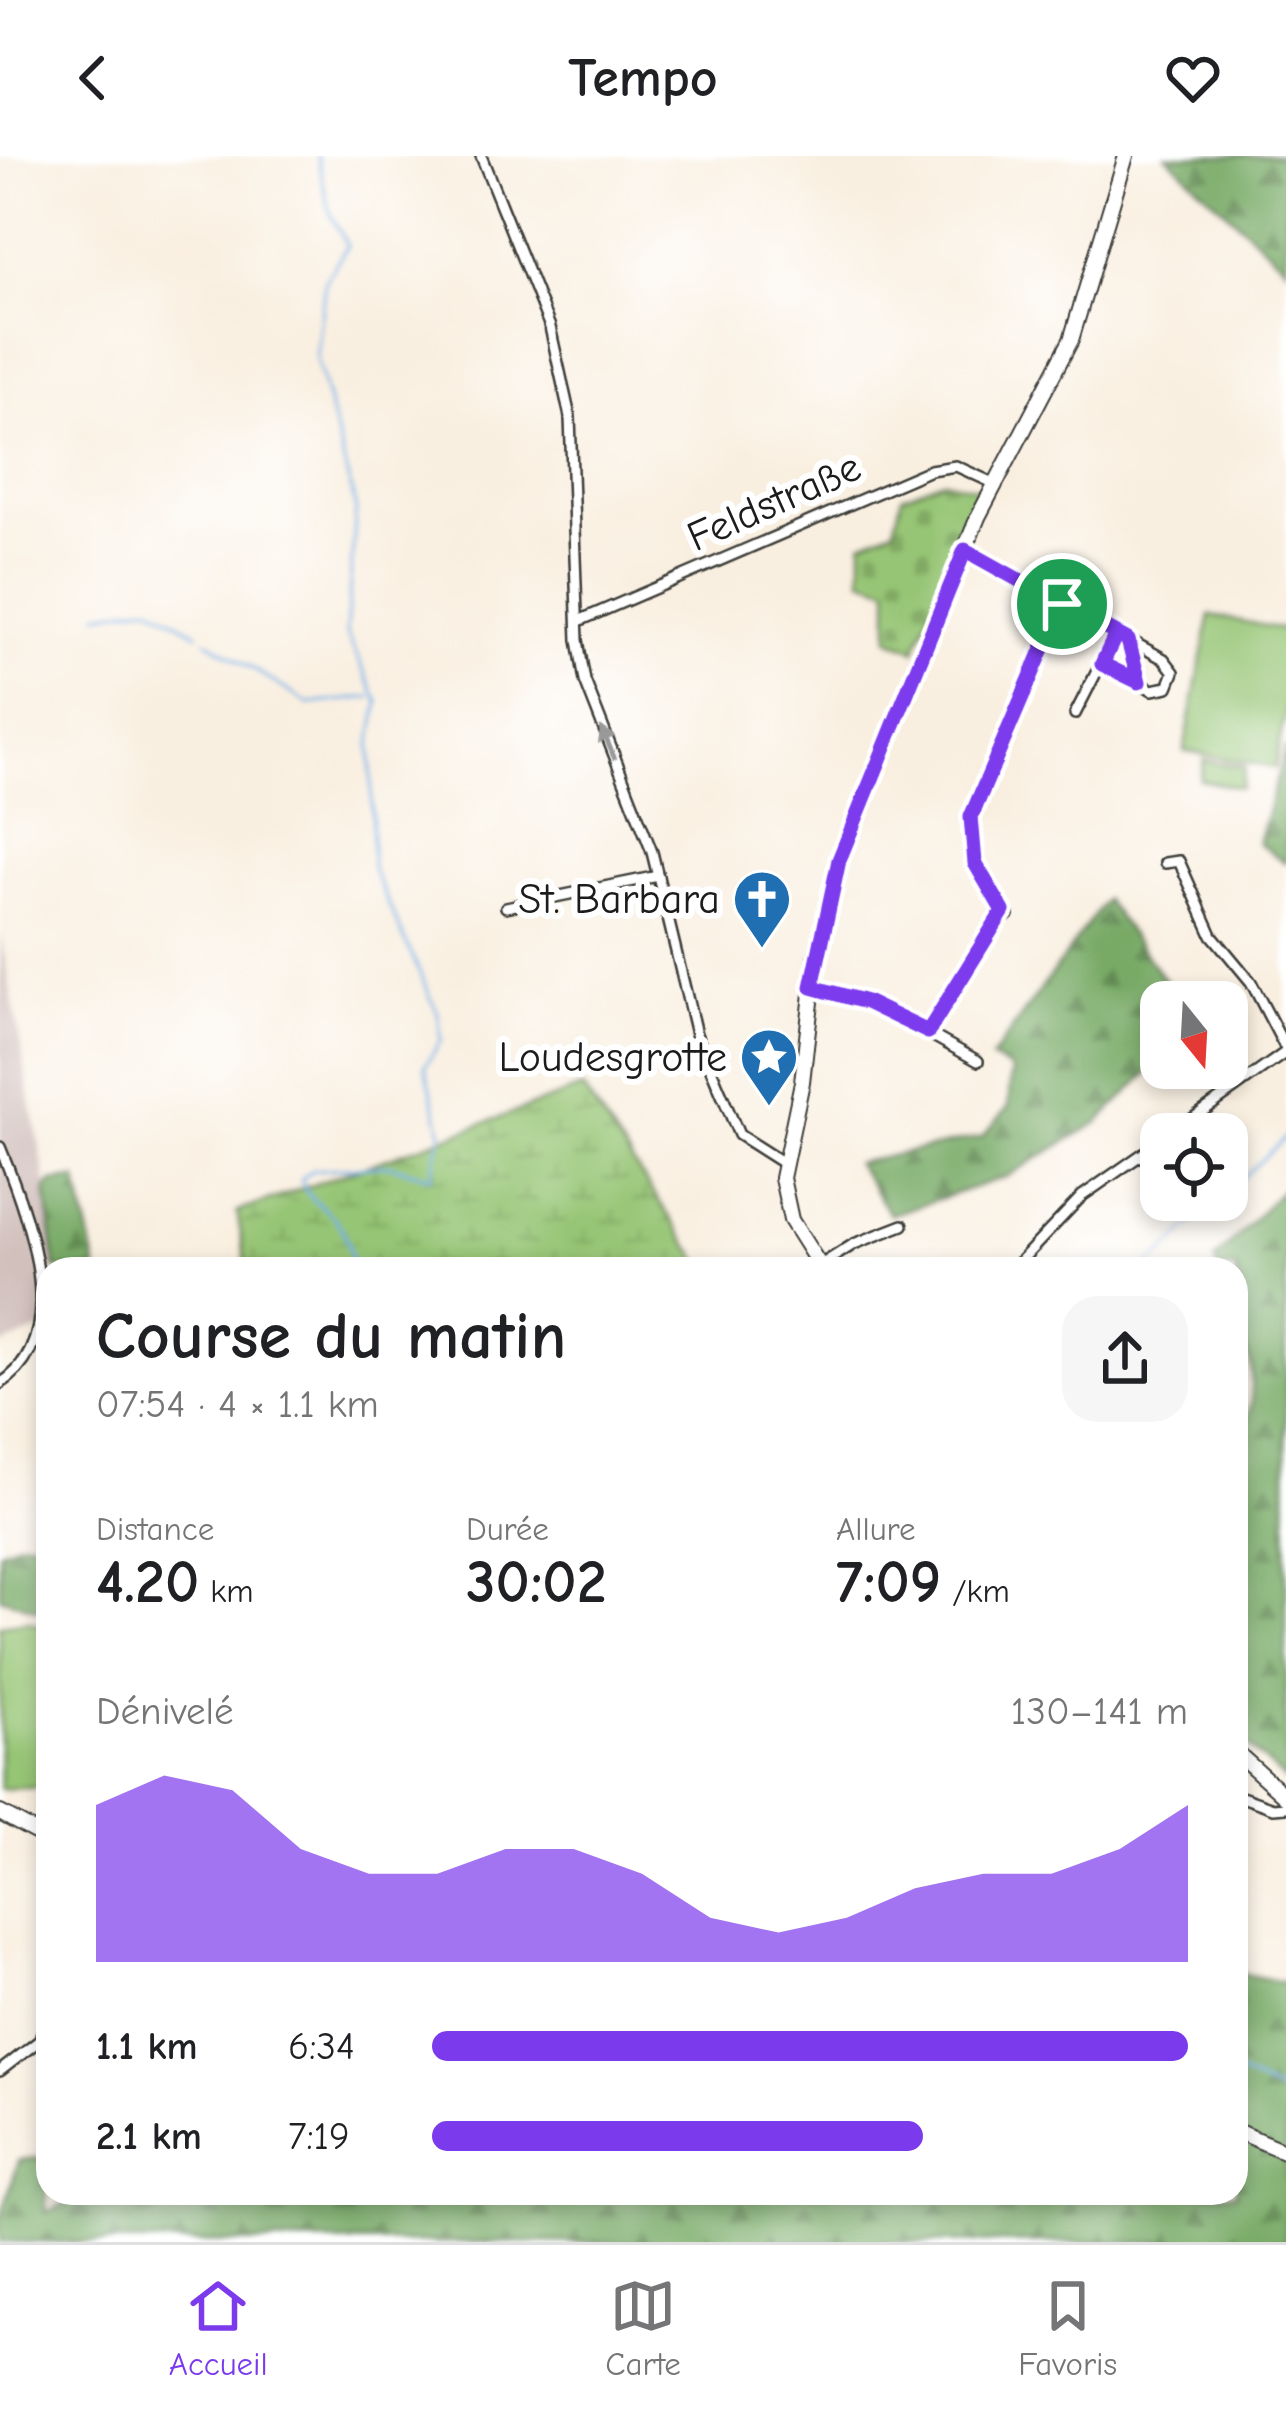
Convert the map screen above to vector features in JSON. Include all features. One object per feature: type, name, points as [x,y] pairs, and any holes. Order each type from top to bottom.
[{"type":"main road","points":[[814,1257],[785,1206],[783,1163],[802,1082],[812,987],[839,860],[993,483],[1071,340],[1126,156]]},
{"type":"main road","points":[[1248,1764],[1286,1797]]},
{"type":"main road","points":[[0,1813],[36,1833]]},
{"type":"main road","points":[[1248,2136],[1286,2152]]},
{"type":"street","points":[[481,156],[550,328],[570,417],[581,620],[578,640],[585,681],[652,852],[686,1004],[733,1124],[758,1152],[783,1163]]},
{"type":"street","name":"Feldstraße","points":[[581,620],[930,470],[956,466],[993,483]]},
{"type":"street","points":[[965,550],[1164,659],[1174,672],[1173,682],[1160,691],[1102,664]]},
{"type":"street","points":[[928,1032],[1006,913],[975,863],[971,817],[1062,604]]},
{"type":"street","points":[[1076,714],[1116,634]]},
{"type":"street","points":[[1128,640],[1139,682]]},
{"type":"street","points":[[1166,863],[1179,861],[1212,935],[1251,982],[1286,1051],[1200,1113]]},
{"type":"street","points":[[506,908],[658,876]]},
{"type":"street","points":[[812,987],[851,996],[978,1060]]},
{"type":"street","points":[[0,1148],[34,1238],[36,1274]]},
{"type":"street","points":[[1024,1257],[1082,1196],[1140,1156]]},
{"type":"street","points":[[836,1257],[854,1244],[903,1226]]},
{"type":"street","points":[[0,1384],[27,1364],[36,1337]]},
{"type":"street","points":[[1248,1798],[1286,1807]]},
{"type":"street","points":[[0,2071],[36,2043]]},
{"type":"shaded area","points":[[0,932],[60,1257],[36,1257],[36,1332],[0,1346]]},
{"type":"green space","points":[[1167,156],[1286,156],[1286,267]]},
{"type":"green space","points":[[943,480],[981,489],[915,650],[889,639],[889,588],[862,579],[862,542],[894,529],[902,496]]},
{"type":"green space","points":[[1210,615],[1286,630],[1286,709],[1275,768],[1184,751]]},
{"type":"green space","points":[[1286,747],[1286,863],[1258,843]]},
{"type":"green space","points":[[1204,760],[1245,767],[1241,788],[1200,780]]},
{"type":"green space","points":[[1105,900],[1165,981],[1140,981],[1140,1081],[1099,1122],[1006,1177],[890,1215],[856,1163],[982,1137],[1008,1108],[1011,1069],[991,1059]]},
{"type":"green space","points":[[582,1088],[697,1257],[245,1257],[237,1212]]},
{"type":"green space","points":[[77,1179],[94,1257],[54,1257],[46,1189],[52,1182]]},
{"type":"green space","points":[[1286,1185],[1286,1781],[1248,1747],[1248,1418],[1252,1401],[1248,1257],[1218,1257]]},
{"type":"green space","points":[[36,1541],[36,1609],[0,1597],[0,1551],[18,1542]]},
{"type":"green space","points":[[36,1624],[36,1788],[0,1789],[0,1625]]},
{"type":"green space","points":[[1248,1975],[1286,1983],[1286,2242],[0,2242],[0,2220],[19,2160],[36,2158],[36,2205],[46,2205],[46,2212],[63,2205],[1248,2205]]},
{"type":"waterway","points":[[317,156],[330,212],[347,246],[325,280],[316,358],[356,509],[346,633],[379,702],[371,744],[372,868],[438,1013],[441,1040],[425,1066],[442,1132],[431,1177],[390,1165],[312,1170],[301,1179],[312,1199],[343,1232],[350,1257]]},
{"type":"waterway","points":[[99,614],[150,605],[198,634]]},
{"type":"waterway","points":[[206,640],[309,704],[371,697]]},
{"type":"waterway","points":[[1248,1172],[1286,1137]]},
{"type":"waterway","points":[[1159,1257],[1196,1221]]},
{"type":"waterway","points":[[1248,2079],[1286,2096]]},
{"type":"place","name":"St. Barbara","points":[[762,950]]},
{"type":"place","name":"Loudesgrotte","points":[[769,1108]]},
{"type":"route","points":[[1062,604],[981,784],[971,817],[975,863],[1003,911],[963,968],[928,1032],[866,1002],[812,987],[839,860],[965,550],[1116,634],[1102,664],[1139,682],[1128,640],[1116,634],[1062,604]]}]
